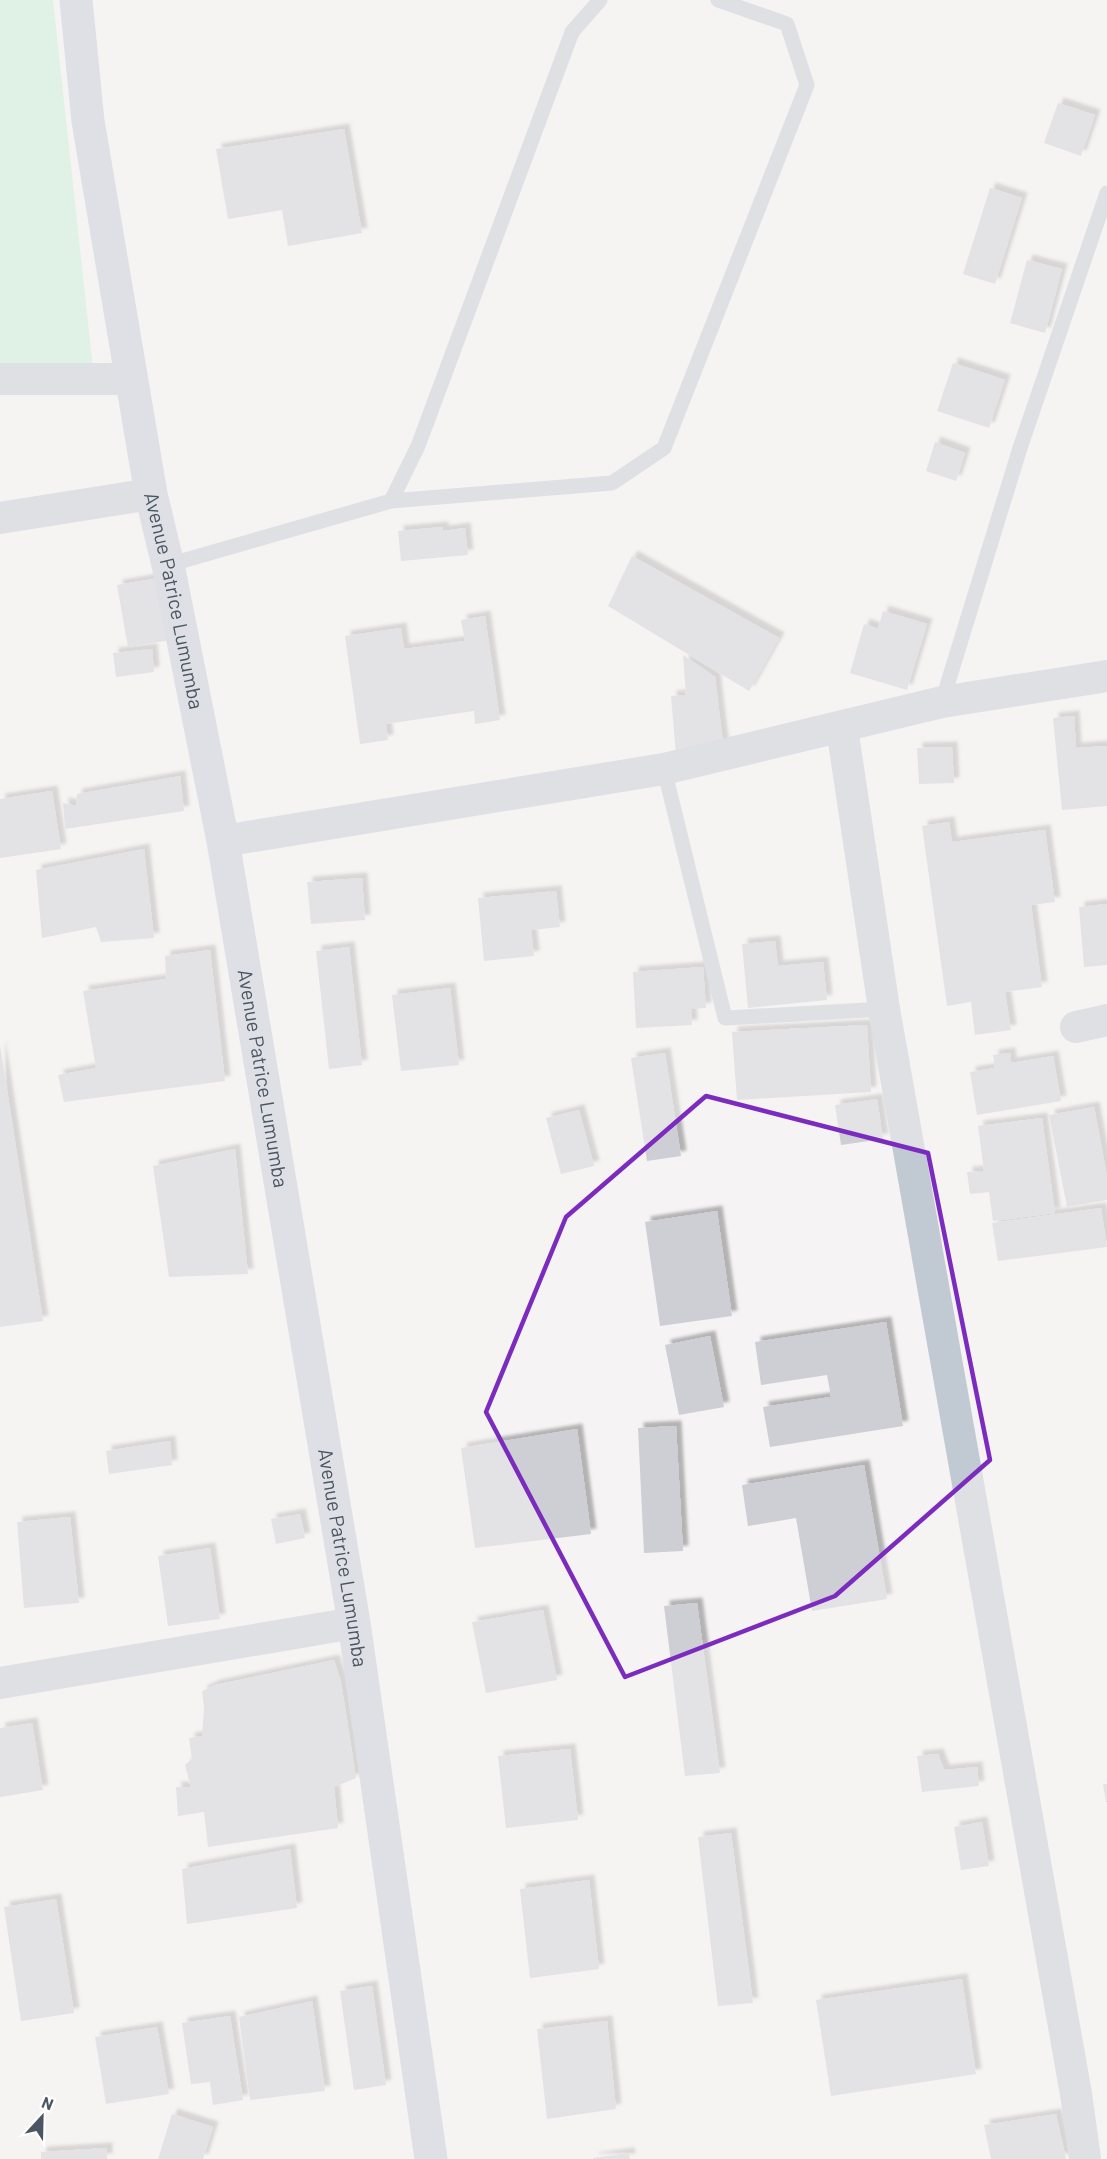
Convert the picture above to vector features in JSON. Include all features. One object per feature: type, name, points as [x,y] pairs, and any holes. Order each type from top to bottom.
[{"type":"street","name":"Avenue Patrice Lumumba","points":[[76,0],[88,121],[131,379],[151,494],[168,565],[223,841],[354,1623],[431,2159]]},
{"type":"street","points":[[0,379],[131,379]]},
{"type":"street","points":[[0,518],[151,494]]},
{"type":"street","points":[[223,841],[664,769],[842,728],[942,702],[1107,676]]},
{"type":"street","points":[[842,728],[884,1009],[1076,2094],[1085,2159]]},
{"type":"street","points":[[1076,1027],[1107,1020]]},
{"type":"street","points":[[0,1683],[354,1623]]},
{"type":"lane","points":[[392,501],[418,446],[572,32],[600,0]]},
{"type":"lane","points":[[168,565],[392,501],[612,483],[664,448],[807,86],[787,24],[718,0]]},
{"type":"lane","points":[[942,702],[1020,448],[1107,193]]},
{"type":"lane","points":[[664,769],[725,1018],[884,1009]]},
{"type":"highlighted area","points":[[706,1096],[928,1153],[990,1460],[835,1596],[625,1677],[486,1412],[566,1217]]},
{"type":"green space","points":[[0,0],[53,0],[94,378],[0,372]]},
{"type":"building","points":[[1058,103],[1095,115],[1081,156],[1044,143]]},
{"type":"building","points":[[344,129],[362,233],[288,246],[282,210],[228,219],[216,149]]},
{"type":"building","points":[[990,188],[1022,198],[995,284],[963,274]]},
{"type":"building","points":[[1027,260],[1062,269],[1045,333],[1010,323]]},
{"type":"building","points":[[953,363],[1005,380],[989,428],[937,411]]},
{"type":"building","points":[[935,442],[965,453],[956,481],[926,471]]},
{"type":"building","points":[[443,527],[443,531],[465,528],[468,555],[401,561],[398,531]]},
{"type":"building","points":[[632,556],[779,638],[749,691],[608,606]]},
{"type":"building","points":[[159,578],[171,640],[128,647],[117,585]]},
{"type":"building","points":[[883,611],[927,624],[907,690],[850,673],[864,624],[878,629]]},
{"type":"building","points":[[485,616],[500,720],[475,724],[474,711],[386,724],[388,740],[360,744],[345,636],[401,628],[404,649],[465,641],[461,620]]},
{"type":"building","points":[[152,649],[154,672],[116,677],[113,653]]},
{"type":"building","points":[[683,655],[715,677],[724,751],[676,755],[671,696],[686,695]]},
{"type":"building","points":[[1074,716],[1076,748],[1107,746],[1107,806],[1062,810],[1053,718]]},
{"type":"building","points":[[952,747],[954,783],[919,784],[917,748]]},
{"type":"building","points":[[180,776],[184,811],[65,829],[63,803],[76,806],[77,794]]},
{"type":"building","points":[[52,791],[61,849],[0,858],[0,799]]},
{"type":"building","points":[[949,822],[952,842],[1045,830],[1055,902],[1031,905],[1042,987],[1005,992],[1011,1030],[975,1035],[971,1002],[947,1006],[922,826]]},
{"type":"building","points":[[144,849],[154,938],[101,942],[96,927],[42,938],[36,870]]},
{"type":"building","points":[[362,878],[365,920],[311,924],[307,882]]},
{"type":"building","points":[[556,891],[560,927],[531,930],[534,956],[484,961],[478,898]]},
{"type":"building","points":[[1107,904],[1107,965],[1084,967],[1079,907]]},
{"type":"building","points":[[775,941],[778,966],[823,962],[827,1000],[748,1008],[742,944]]},
{"type":"building","points":[[349,947],[362,1065],[329,1069],[316,951]]},
{"type":"building","points":[[210,950],[225,1081],[64,1102],[58,1075],[96,1068],[83,991],[166,979],[165,956]]},
{"type":"building","points":[[703,967],[706,1008],[691,1009],[692,1025],[636,1028],[633,972]]},
{"type":"building","points":[[450,988],[459,1065],[401,1071],[392,995]]},
{"type":"building","points":[[867,1025],[871,1092],[737,1100],[732,1032]]},
{"type":"building","points":[[0,1045],[43,1321],[0,1327]]},
{"type":"building","points":[[665,1053],[681,1156],[647,1161],[631,1058]]},
{"type":"building","points":[[1010,1053],[1011,1063],[1053,1056],[1061,1101],[977,1115],[970,1072],[995,1068],[993,1055]]},
{"type":"building","points":[[877,1099],[883,1139],[841,1145],[835,1105]]},
{"type":"building","points":[[1094,1107],[1107,1176],[1107,1200],[1067,1207],[1049,1115]]},
{"type":"building","points":[[579,1110],[594,1166],[561,1174],[546,1118]]},
{"type":"building","points":[[1042,1118],[1055,1213],[993,1221],[989,1192],[970,1194],[967,1172],[984,1171],[978,1126]]},
{"type":"building","points":[[235,1149],[248,1274],[169,1277],[153,1166]]},
{"type":"building","points":[[1101,1208],[1107,1247],[998,1261],[992,1223]]},
{"type":"building","points":[[717,1211],[732,1316],[660,1326],[645,1222]]},
{"type":"building","points":[[886,1322],[903,1426],[770,1447],[763,1407],[831,1397],[827,1375],[761,1385],[755,1342]]},
{"type":"building","points":[[710,1336],[724,1407],[679,1415],[665,1345]]},
{"type":"building","points":[[676,1426],[683,1551],[644,1553],[638,1428]]},
{"type":"building","points":[[577,1429],[591,1534],[475,1548],[461,1448]]},
{"type":"building","points":[[170,1441],[172,1465],[109,1474],[106,1451]]},
{"type":"building","points":[[864,1465],[887,1599],[812,1611],[796,1518],[748,1526],[742,1485]]},
{"type":"building","points":[[300,1514],[305,1538],[276,1544],[271,1519]]},
{"type":"building","points":[[70,1517],[79,1603],[24,1608],[17,1522]]},
{"type":"building","points":[[210,1548],[220,1619],[168,1626],[158,1556]]},
{"type":"building","points":[[697,1603],[720,1773],[685,1776],[664,1606]]},
{"type":"building","points":[[543,1610],[557,1680],[486,1693],[472,1622]]},
{"type":"building","points":[[334,1660],[341,1682],[356,1778],[334,1787],[338,1828],[208,1847],[204,1812],[178,1816],[176,1787],[191,1788],[185,1765],[192,1759],[189,1738],[202,1736],[204,1708],[202,1691],[215,1685]]},
{"type":"building","points":[[32,1723],[43,1790],[0,1797],[0,1728]]},
{"type":"building","points":[[570,1749],[578,1820],[506,1828],[498,1756]]},
{"type":"building","points":[[938,1754],[944,1770],[977,1767],[979,1786],[922,1792],[917,1756]]},
{"type":"building","points":[[1103,1784],[1107,1784],[1107,1802],[1106,1802]]},
{"type":"building","points":[[982,1822],[989,1866],[961,1870],[954,1827]]},
{"type":"building","points":[[731,1833],[753,2003],[718,2006],[698,1837]]},
{"type":"building","points":[[290,1849],[297,1908],[187,1924],[182,1869]]},
{"type":"building","points":[[589,1880],[599,1969],[530,1978],[520,1889]]},
{"type":"building","points":[[56,1899],[74,2013],[21,2021],[4,1907]]},
{"type":"building","points":[[962,1979],[976,2074],[831,2096],[816,2000]]},
{"type":"building","points":[[372,1986],[386,2085],[354,2090],[340,1991]]},
{"type":"building","points":[[312,2001],[325,2091],[250,2100],[239,2017]]},
{"type":"building","points":[[230,2016],[243,2100],[213,2105],[210,2082],[191,2084],[182,2023]]},
{"type":"building","points":[[607,2021],[616,2109],[547,2119],[537,2029]]},
{"type":"building","points":[[157,2027],[169,2094],[106,2104],[95,2037]]},
{"type":"building","points":[[172,2114],[213,2127],[203,2159],[158,2159]]},
{"type":"building","points":[[1056,2114],[1066,2159],[991,2159],[984,2125]]},
{"type":"building","points":[[107,2148],[107,2159],[41,2159],[41,2152]]},
{"type":"building","points":[[629,2153],[630,2159],[593,2159],[593,2158]]}]
